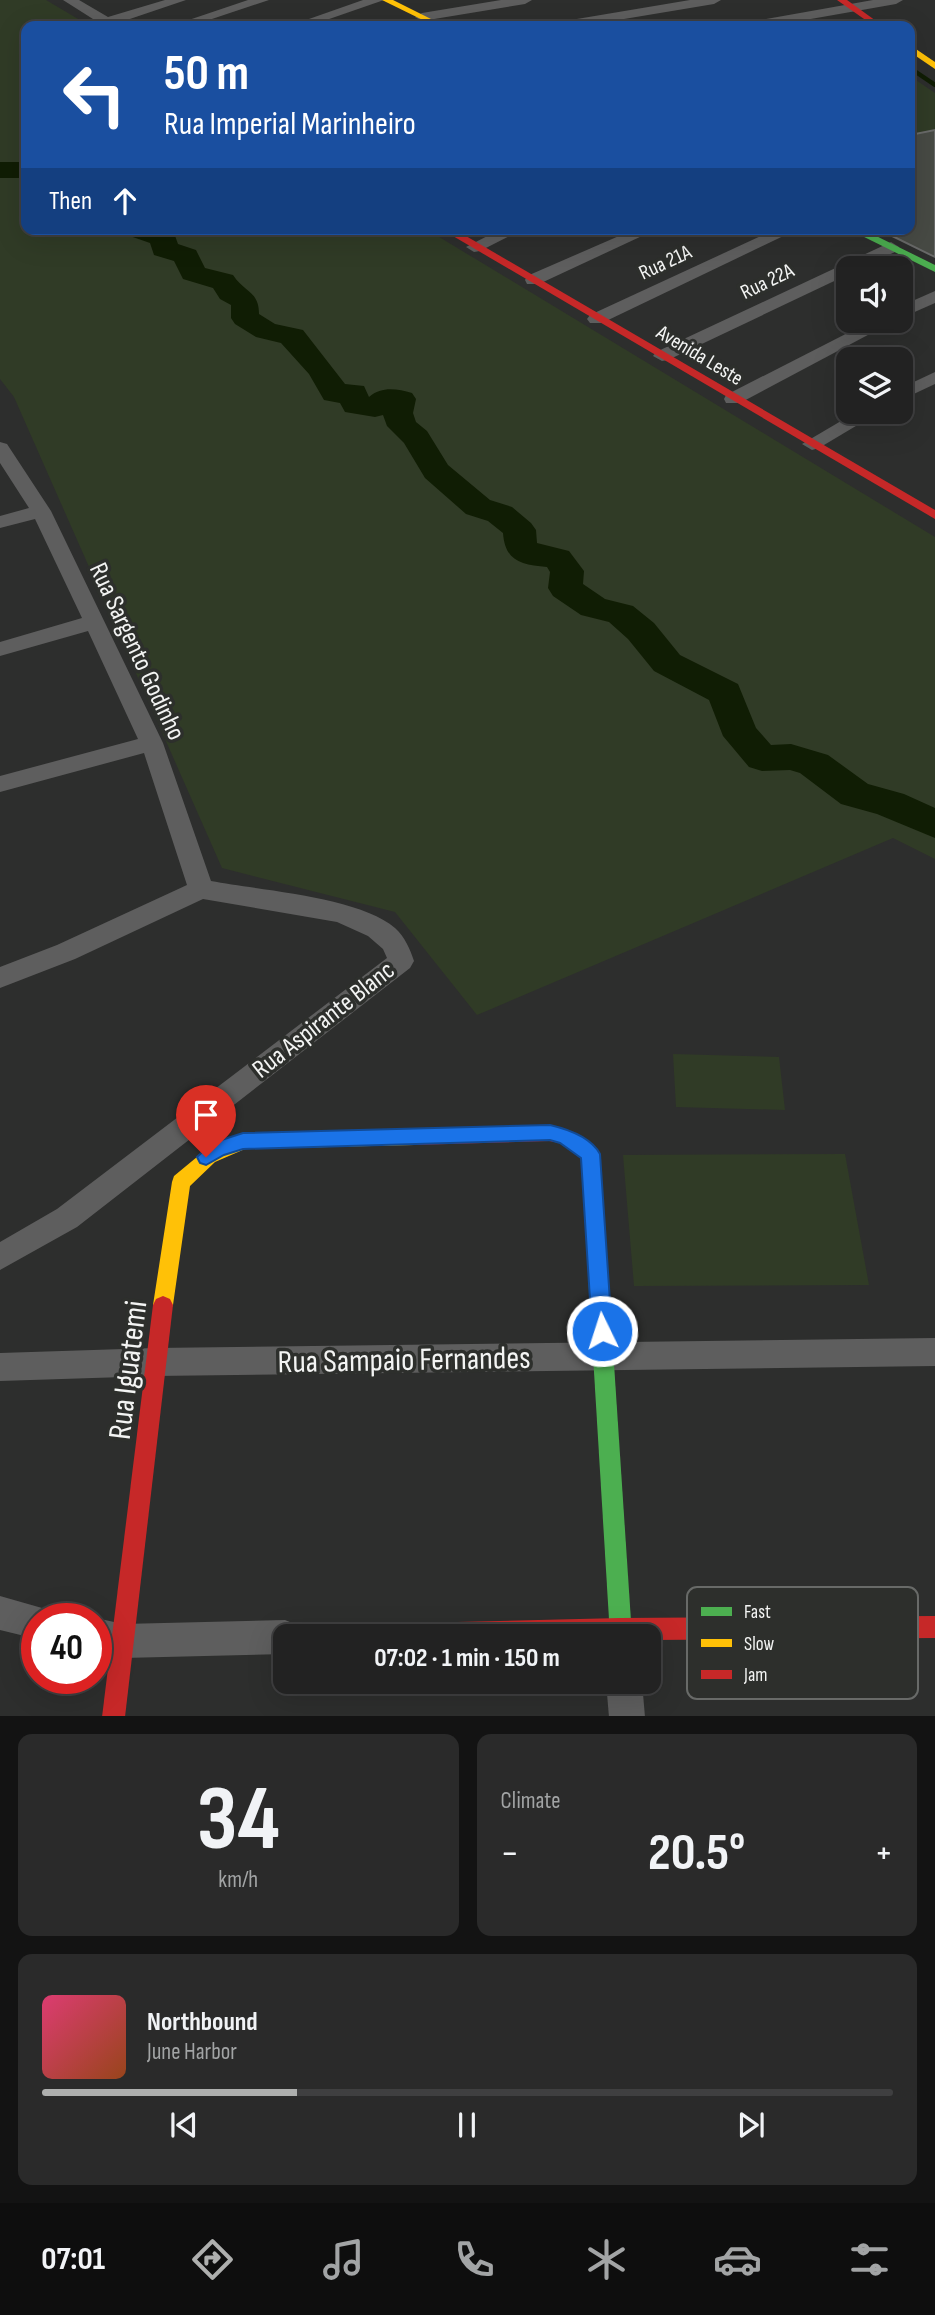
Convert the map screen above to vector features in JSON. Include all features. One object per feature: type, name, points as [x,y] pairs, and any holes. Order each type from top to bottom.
[{"type":"street","points":[[75,3],[98,0]]},
{"type":"street","points":[[119,21],[179,0]]},
{"type":"street","points":[[193,21],[262,0]]},
{"type":"street","points":[[312,21],[377,0]]},
{"type":"street","points":[[386,0],[423,21]]},
{"type":"street","points":[[435,21],[525,0]]},
{"type":"street","points":[[624,0],[640,13]]},
{"type":"street","points":[[590,21],[714,0]]},
{"type":"street","points":[[771,21],[847,4],[896,0]]},
{"type":"street","points":[[75,3],[105,21]]},
{"type":"street","points":[[847,4],[872,21]]},
{"type":"street","points":[[915,52],[935,66]]},
{"type":"street","name":"Avenida Leste","points":[[455,235],[733,399],[934,513]]},
{"type":"street","points":[[474,247],[501,235]]},
{"type":"street","points":[[533,280],[635,235]]},
{"type":"street","name":"Rua 21A","points":[[596,319],[777,235]]},
{"type":"street","points":[[866,235],[935,269]]},
{"type":"street","name":"Rua 22A","points":[[662,356],[891,247]]},
{"type":"street","points":[[913,307],[935,296]]},
{"type":"street","points":[[733,399],[862,333]]},
{"type":"street","points":[[913,389],[935,377]]},
{"type":"street","points":[[812,444],[848,424]]},
{"type":"street","name":"Rua Sargento Godinho","points":[[0,448],[40,511],[152,743],[201,889]]},
{"type":"street","points":[[0,522],[40,511]]},
{"type":"street","points":[[0,649],[94,622]]},
{"type":"street","points":[[0,784],[152,743]]},
{"type":"street","points":[[0,978],[66,952],[201,889]]},
{"type":"street","name":"Rua Aspirante Blanc","points":[[3,1251],[67,1218],[401,961],[390,939],[377,928],[360,920],[338,913],[201,889]]},
{"type":"street","name":"Rua Iguatemi","points":[[112,1626],[181,1182],[195,1166],[218,1149],[243,1141],[550,1133],[565,1137],[590,1154],[603,1356]]},
{"type":"street","name":"Rua Sampaio Fernandes","points":[[0,1367],[155,1362],[935,1352]]},
{"type":"street","points":[[603,1356],[620,1624]]},
{"type":"street","points":[[0,1613],[21,1618]]},
{"type":"street","points":[[661,1632],[687,1632]]},
{"type":"street","points":[[112,1638],[273,1637]]},
{"type":"street","name":"Rua Iguatemi","points":[[112,1691],[113,1716]]},
{"type":"street","points":[[625,1694],[627,1716]]},
{"type":"green space","points":[[0,0],[46,0],[82,21],[21,21],[21,235],[436,235],[935,537],[935,859],[893,838],[477,1015],[395,912],[222,868],[14,397],[0,379]]},
{"type":"green space","points":[[915,79],[935,93],[935,130],[915,134]]},
{"type":"green space","points":[[673,1054],[779,1057],[785,1110],[676,1107]]},
{"type":"green space","points":[[845,1154],[869,1285],[634,1286],[623,1155]]},
{"type":"building","points":[[935,130],[935,257],[890,235],[915,235],[915,134]]},
{"type":"waterway","points":[[915,71],[935,85]]},
{"type":"waterway","points":[[0,170],[21,170]]},
{"type":"waterway","points":[[153,235],[164,239],[164,249],[186,256],[193,273],[207,279],[223,281],[230,293],[245,301],[245,318],[266,331],[293,336],[299,348],[320,369],[335,394],[353,392],[356,406],[375,408],[386,398],[401,399],[398,413],[402,426],[416,438],[436,471],[478,507],[500,514],[519,530],[521,548],[535,556],[557,558],[567,571],[565,588],[593,607],[621,614],[641,631],[667,663],[725,693],[738,729],[762,758],[791,757],[814,764],[855,794],[890,804],[935,824]]},
{"type":"traffic: fast","points":[[865,235],[935,269]]},
{"type":"traffic: fast","points":[[598,1273],[620,1624]]},
{"type":"traffic: slow","points":[[386,0],[430,21]]},
{"type":"traffic: slow","points":[[915,52],[935,66]]},
{"type":"traffic: slow","points":[[163,1305],[181,1182],[209,1157],[243,1141],[414,1137]]},
{"type":"traffic: jam","points":[[841,0],[872,21]]},
{"type":"traffic: jam","points":[[456,235],[935,515]]},
{"type":"traffic: jam","points":[[414,1137],[549,1133],[565,1137],[590,1154],[598,1273]]},
{"type":"traffic: jam","points":[[113,1716],[163,1305]]},
{"type":"traffic: jam","points":[[918,1627],[935,1627]]},
{"type":"traffic: jam","points":[[661,1629],[687,1629]]},
{"type":"route","points":[[206,1157],[218,1149],[243,1141],[550,1133],[565,1137],[590,1154],[602,1331]]}]
